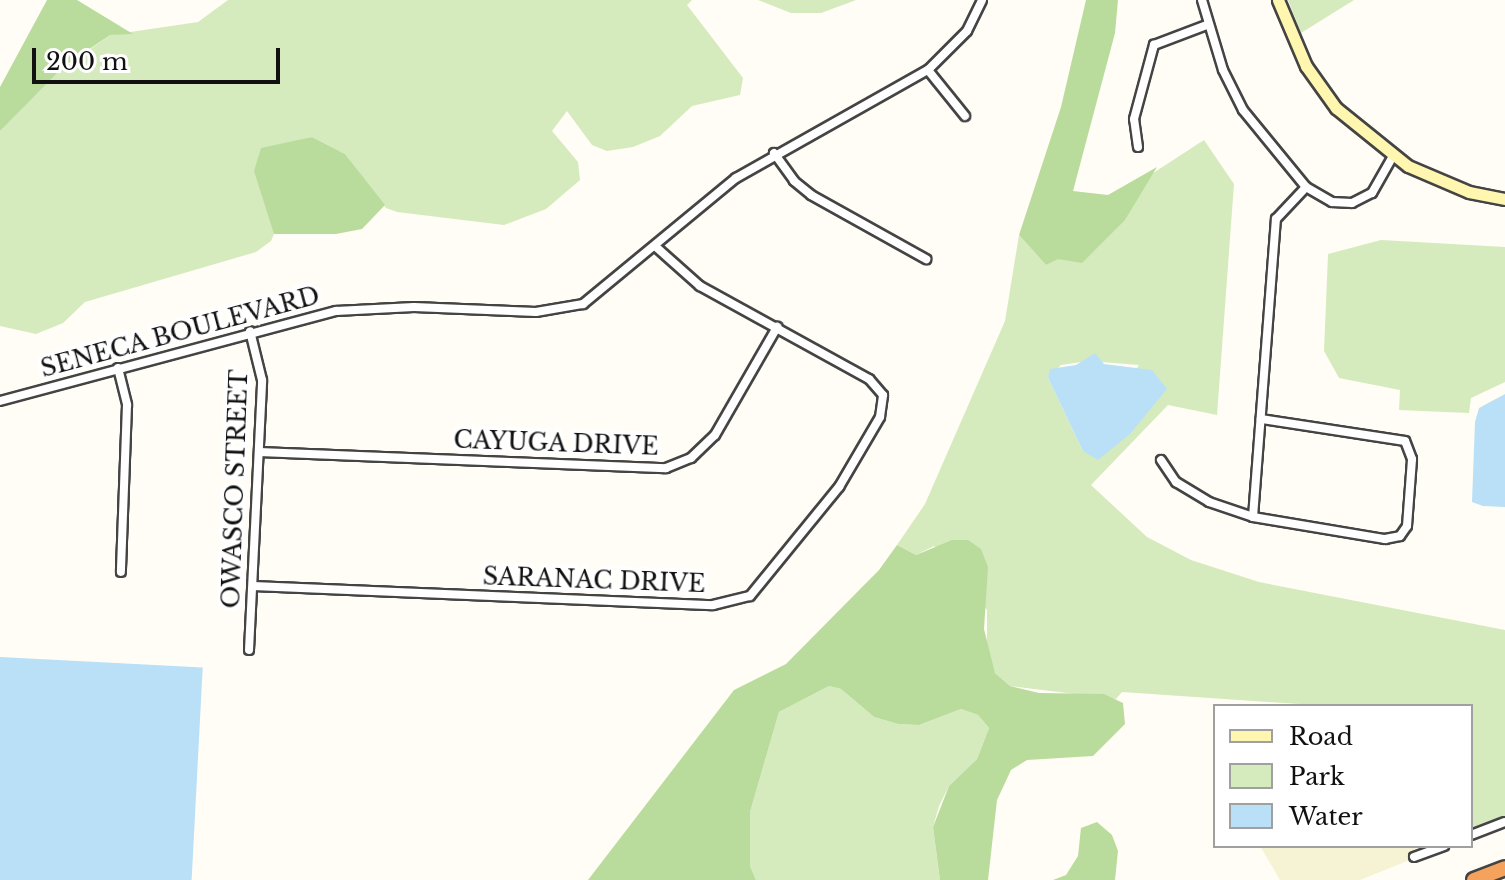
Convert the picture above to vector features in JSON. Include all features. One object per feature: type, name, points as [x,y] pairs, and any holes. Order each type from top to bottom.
[{"type":"highway","points":[[1474,880],[1505,868]]},
{"type":"highway","points":[[1493,880],[1505,876]]},
{"type":"street","name":"SENECA BOULEVARD","points":[[0,401],[301,316],[376,307],[563,309],[601,294],[655,246],[774,153],[928,70],[967,31],[982,0]]},
{"type":"street","points":[[1202,0],[1207,25],[1243,110],[1306,187],[1332,202],[1352,203],[1372,193],[1393,156]]},
{"type":"street","points":[[1278,0],[1319,87],[1393,156],[1449,185],[1505,199]]},
{"type":"street","points":[[1138,147],[1134,119],[1154,45],[1207,25]]},
{"type":"street","points":[[928,70],[965,116]]},
{"type":"street","points":[[774,153],[794,181],[811,195],[926,259]]},
{"type":"street","points":[[1253,517],[1276,219],[1306,187]]},
{"type":"street","name":"SARANAC DRIVE","points":[[253,586],[713,605],[750,596],[839,487],[884,404],[883,395],[869,379],[700,286],[655,246]]},
{"type":"street","name":"CAYUGA DRIVE","points":[[259,452],[666,468],[691,458],[715,435],[777,327]]},
{"type":"street","name":"OWASCO STREET","points":[[249,650],[262,380],[250,331]]},
{"type":"street","points":[[118,368],[127,417],[121,572]]},
{"type":"street","points":[[1161,460],[1176,482],[1209,502],[1253,517],[1385,539],[1400,536],[1407,526],[1412,459],[1405,441],[1261,419]]},
{"type":"street","points":[[1473,834],[1505,822]]},
{"type":"street","points":[[1414,857],[1439,848]]},
{"type":"shaded area","points":[[1261,848],[1416,848],[1408,855],[1410,860],[1360,880],[1280,880]]},
{"type":"green space","points":[[47,0],[77,0],[133,34],[110,35],[63,67],[0,131],[0,87]]},
{"type":"green space","points":[[228,0],[692,0],[687,5],[743,78],[740,95],[692,106],[660,136],[633,147],[607,151],[592,145],[567,111],[552,131],[578,162],[580,180],[546,209],[504,225],[386,208],[345,154],[312,137],[289,143],[267,200],[276,229],[271,241],[256,252],[85,302],[63,323],[36,334],[0,326],[0,131],[39,86],[110,35],[198,22]]},
{"type":"green space","points":[[758,0],[856,0],[821,13],[791,13]]},
{"type":"green space","points":[[1086,0],[1118,0],[1115,33],[1073,191],[1108,195],[1157,167],[1125,220],[1082,263],[1058,259],[1046,265],[1019,235],[1061,107]]},
{"type":"green space","points":[[1288,0],[1354,0],[1301,33]]},
{"type":"green space","points":[[312,137],[345,154],[385,205],[362,229],[336,234],[274,234],[254,171],[261,148]]},
{"type":"green space","points":[[1204,140],[1234,184],[1217,415],[1168,405],[1091,485],[1147,537],[1191,560],[1259,582],[1505,630],[1505,818],[1473,830],[1473,704],[1299,704],[1122,692],[1116,699],[1010,686],[995,673],[987,655],[987,610],[934,546],[916,555],[897,545],[925,504],[1005,321],[1019,235],[1046,265],[1125,220],[1147,177]],"holes":[[[1088,361],[1139,365],[1083,451],[1048,378],[1061,365]]]},
{"type":"green space","points":[[1381,240],[1505,247],[1505,382],[1471,398],[1469,413],[1399,410],[1400,390],[1339,378],[1324,351],[1328,254]]},
{"type":"green space","points":[[952,540],[968,540],[981,549],[988,567],[984,629],[995,673],[1010,686],[1039,693],[1104,694],[1123,703],[1125,724],[1093,756],[1027,760],[1011,770],[997,800],[988,880],[940,880],[933,827],[949,786],[977,759],[989,728],[978,715],[961,709],[919,725],[898,724],[874,717],[841,689],[829,686],[779,712],[750,812],[750,866],[756,880],[588,880],[734,690],[786,664],[879,570],[897,545],[916,555]]},
{"type":"green space","points":[[829,686],[841,689],[874,717],[898,724],[919,725],[961,709],[978,715],[989,728],[977,759],[949,786],[939,806],[933,827],[940,880],[756,880],[750,866],[750,812],[779,712]]},
{"type":"green space","points":[[1097,822],[1112,835],[1118,851],[1115,880],[1053,880],[1066,875],[1078,856],[1081,828]]},
{"type":"water","points":[[1095,353],[1104,364],[1152,370],[1167,389],[1130,434],[1098,460],[1083,451],[1048,378],[1050,369],[1076,365]]},
{"type":"water","points":[[1505,394],[1505,507],[1483,506],[1472,502],[1475,422],[1479,408]]},
{"type":"water","points":[[0,657],[203,668],[192,880],[0,880]]}]
